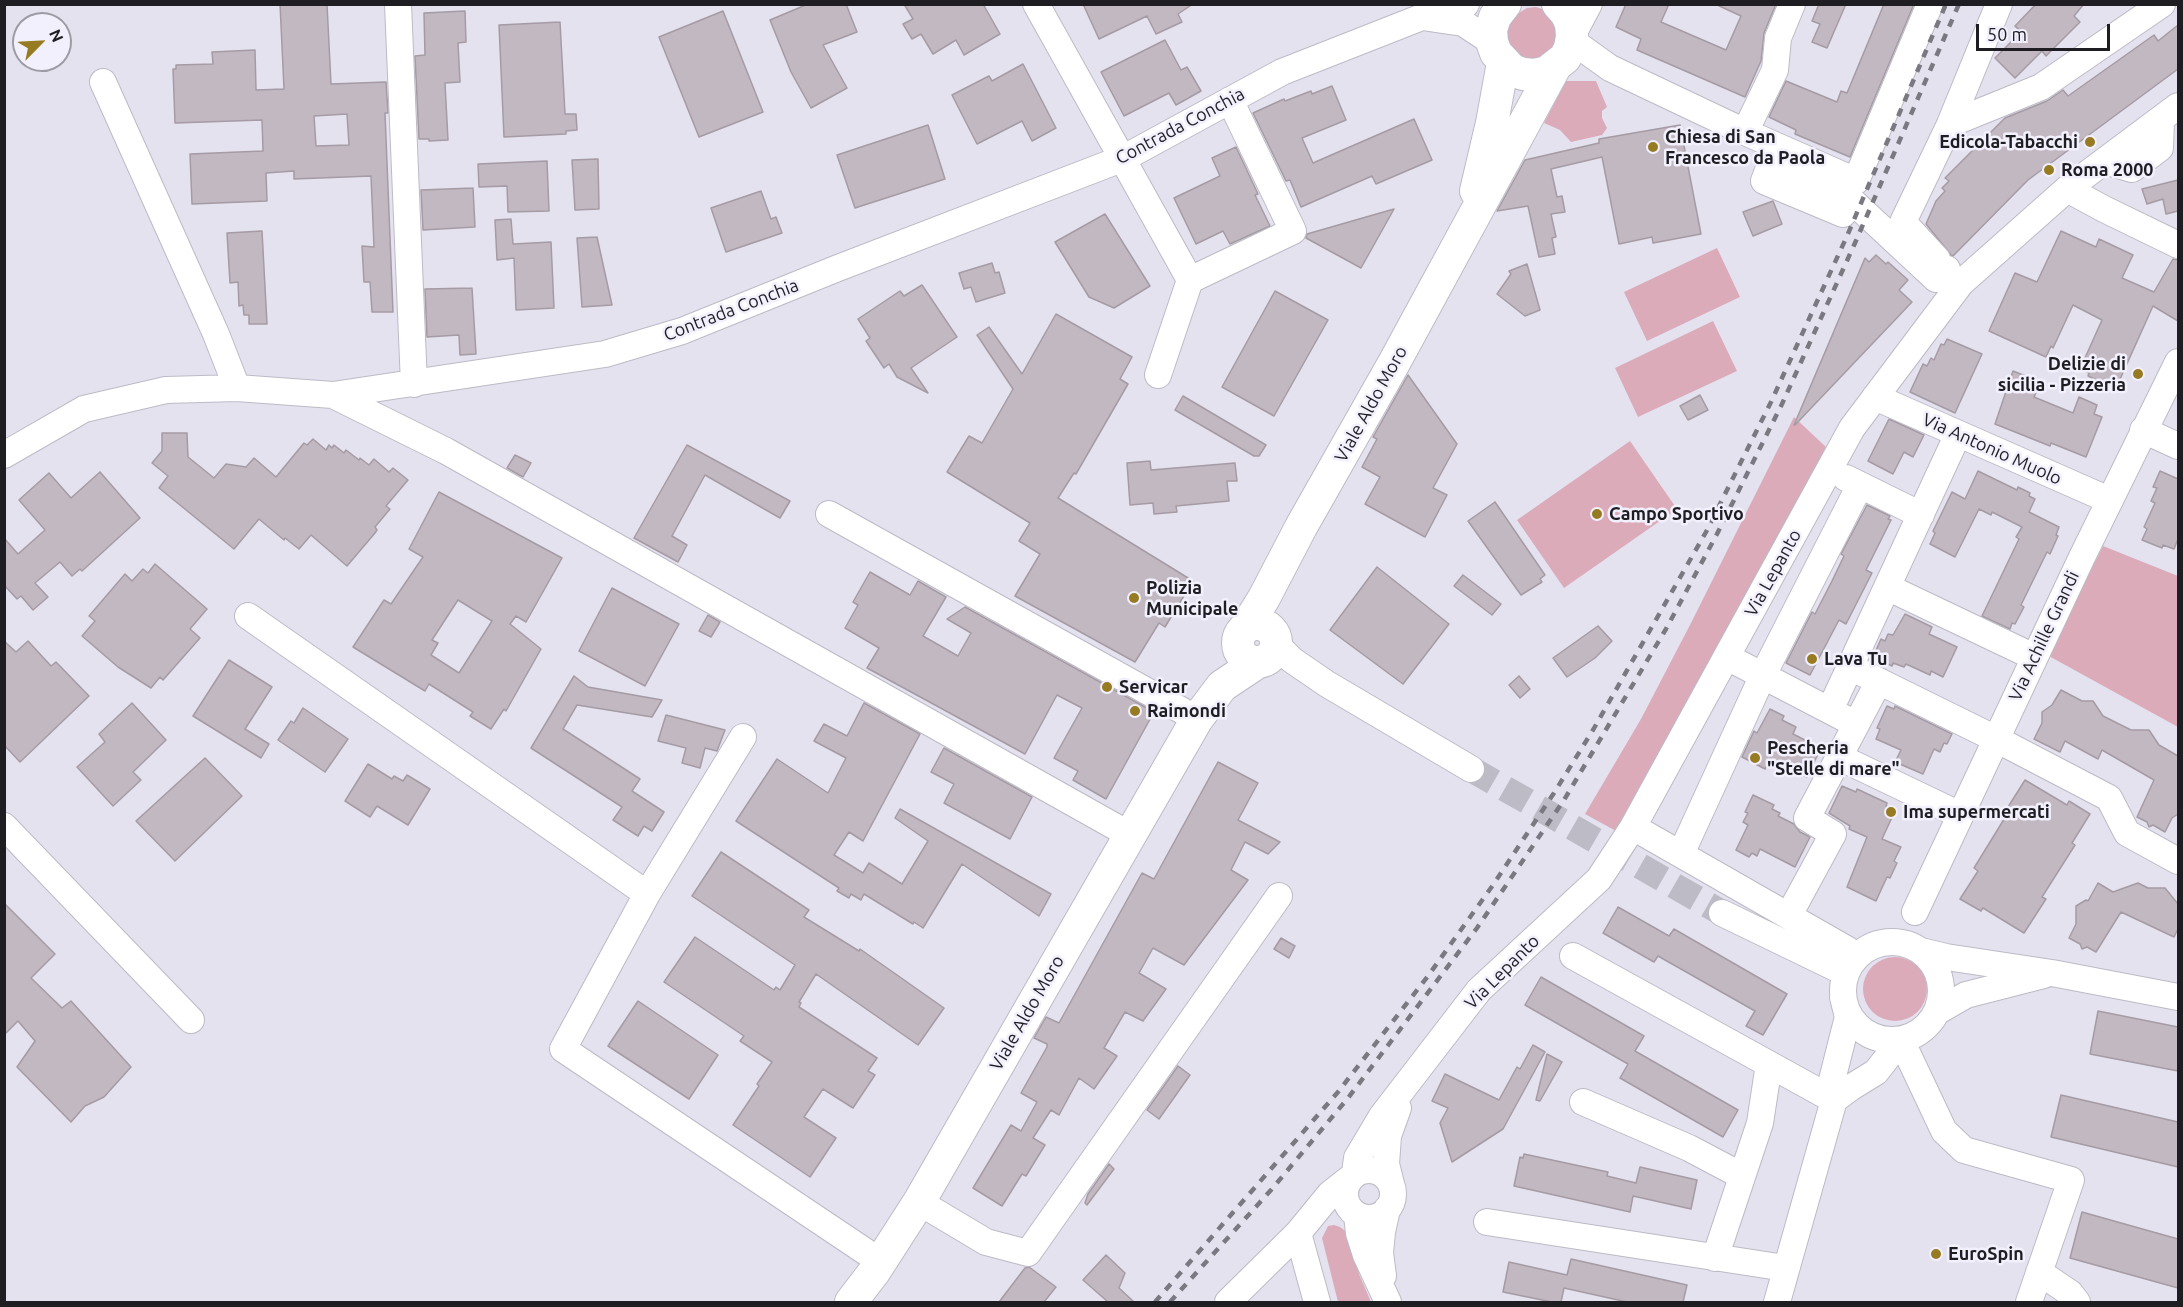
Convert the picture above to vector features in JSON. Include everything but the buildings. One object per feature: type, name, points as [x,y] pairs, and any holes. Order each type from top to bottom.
[{"type":"main road","name":"Viale Aldo Moro","points":[[1455,252],[1483,168],[1497,52],[1491,30],[1495,17],[1505,4]]},
{"type":"main road","points":[[1497,52],[1512,70],[1535,75],[1547,72],[1565,51],[1571,24],[1566,13],[1558,4]]},
{"type":"main road","name":"Viale Aldo Moro","points":[[851,1302],[881,1262],[919,1202],[1197,719],[1203,698],[1223,661],[1259,643],[1286,556],[1565,51]]},
{"type":"street","points":[[398,4],[414,384]]},
{"type":"street","points":[[1036,4],[1190,280]]},
{"type":"street","name":"Contrada Conchia","points":[[4,454],[84,409],[166,390],[237,388],[333,395],[605,354],[682,331],[838,268],[1124,159],[1282,72],[1422,17],[1466,4]]},
{"type":"street","points":[[1589,4],[1565,51],[1610,68],[1777,147],[1856,181],[1930,4]]},
{"type":"street","points":[[1745,132],[1775,70],[1778,38],[1792,4]]},
{"type":"street","points":[[1954,276],[1903,222],[1950,124],[1999,4]]},
{"type":"street","points":[[1950,124],[2041,87],[2162,4]]},
{"type":"street","name":"Contrada Conchia","points":[[1422,17],[1463,23],[1497,52]]},
{"type":"street","points":[[1971,72],[2003,102]]},
{"type":"street","points":[[103,82],[216,334],[237,388]]},
{"type":"street","points":[[1158,375],[1190,280],[1293,231],[1230,100]]},
{"type":"street","name":"Via Lepanto","points":[[1411,1079],[1479,990],[1599,879],[1633,827],[1852,428],[1875,397],[1954,276],[2170,113]]},
{"type":"street","points":[[1777,147],[1764,181],[1843,214],[1847,207],[1782,178],[1785,170],[1850,199],[1936,279],[1954,276]]},
{"type":"street","points":[[2067,189],[2178,245]]},
{"type":"street","name":"Via Achille Grandi","points":[[1915,912],[2109,500],[2178,362]]},
{"type":"street","points":[[333,395],[446,452],[1130,835]]},
{"type":"street","name":"Via Antonio Muolo","points":[[1875,397],[2109,500]]},
{"type":"street","points":[[2143,430],[2178,446]]},
{"type":"street","points":[[1830,710],[1958,434]]},
{"type":"street","points":[[1829,469],[1920,514]]},
{"type":"street","points":[[1681,854],[1763,675],[1860,485]]},
{"type":"street","points":[[829,514],[1197,719]]},
{"type":"street","points":[[1887,587],[2034,657]]},
{"type":"street","points":[[248,616],[647,894]]},
{"type":"street","points":[[1259,643],[1294,670],[1326,684],[1471,769]]},
{"type":"street","points":[[1727,657],[1856,724]]},
{"type":"street","points":[[1850,667],[2109,798],[2127,833],[2178,861]]},
{"type":"street","points":[[1790,915],[1833,834],[1807,818],[1879,681]]},
{"type":"street","points":[[743,737],[647,894],[563,1049],[881,1262]]},
{"type":"street","points":[[1839,757],[1960,814]]},
{"type":"street","points":[[4,826],[191,1020]]},
{"type":"street","points":[[1633,827],[1848,950],[1852,969],[1848,1017],[1832,1080],[1834,1100],[1777,1302]]},
{"type":"street","points":[[919,1202],[986,1242],[1028,1253],[1279,896]]},
{"type":"street","points":[[1852,969],[1915,912],[1922,917],[1918,949]]},
{"type":"street","points":[[1722,913],[1852,969]]},
{"type":"street","points":[[1918,949],[1935,966],[1941,981],[1942,994],[1938,1011],[1931,1023],[1921,1032],[1901,1040],[1887,1041],[1866,1034],[1848,1014],[1852,969],[1878,943],[1896,941],[1946,957],[2052,972],[2178,997]]},
{"type":"street","points":[[1573,956],[1834,1100]]},
{"type":"street","points":[[1938,1011],[1966,995],[2052,972]]},
{"type":"street","points":[[1834,1100],[1876,1072],[1901,1040]]},
{"type":"street","points":[[1901,1040],[1944,1131],[1964,1150],[2071,1179],[2029,1302]]},
{"type":"street","points":[[1715,1258],[1760,1123],[1769,1064]]},
{"type":"street","points":[[1386,1298],[1374,1277],[1354,1212],[1344,1195],[1345,1186],[1352,1176],[1357,1158],[1382,1116],[1411,1079]]},
{"type":"street","points":[[1386,1298],[1380,1253],[1387,1209],[1392,1198],[1386,1164],[1388,1136],[1411,1079]]},
{"type":"street","points":[[1583,1102],[1689,1148],[1742,1176]]},
{"type":"street","points":[[1228,1302],[1298,1233],[1330,1194],[1352,1176],[1363,1170],[1379,1172],[1391,1184]]},
{"type":"street","points":[[1298,1233],[1338,1210],[1354,1212],[1371,1218],[1379,1216],[1387,1209]]},
{"type":"street","points":[[1487,1222],[1785,1268]]},
{"type":"street","points":[[1298,1233],[1317,1302]]},
{"type":"street","points":[[2039,1272],[2070,1293],[2077,1302]]},
{"type":"shaded area","points":[[1536,7],[1545,10],[1558,22],[1557,48],[1535,62],[1518,57],[1508,43],[1506,34],[1512,17],[1527,8]]},
{"type":"shaded area","points":[[1566,81],[1596,81],[1607,107],[1602,111],[1602,118],[1607,128],[1602,135],[1571,142],[1560,130],[1544,123]]},
{"type":"shaded area","points":[[1717,248],[1740,297],[1647,341],[1624,292]]},
{"type":"shaded area","points":[[1713,321],[1737,371],[1638,417],[1615,368]]},
{"type":"shaded area","points":[[1794,417],[1826,447],[1676,726],[1616,831],[1585,814],[1641,719]]},
{"type":"shaded area","name":"Campo Sportivo","points":[[1630,441],[1677,509],[1564,588],[1517,520]]},
{"type":"shaded area","points":[[2103,546],[2178,576],[2178,727],[2047,655]]},
{"type":"shaded area","points":[[1889,957],[1901,957],[1918,966],[1925,977],[1927,989],[1925,1001],[1918,1012],[1901,1021],[1889,1021],[1877,1016],[1868,1007],[1863,995],[1863,983],[1868,971],[1877,962]]},
{"type":"shaded area","points":[[1334,1225],[1348,1233],[1359,1274],[1371,1302],[1338,1302],[1322,1238],[1328,1226]]},
{"type":"tunnel","points":[[1471,769],[1722,913]]},
{"type":"railway","points":[[1155,1302],[1338,1092],[1428,976],[1493,885],[1593,730],[1706,532],[1771,402],[1847,236],[1946,4]]},
{"type":"railway","points":[[1170,1302],[1271,1190],[1348,1098],[1477,928],[1564,800],[1666,629],[1782,404],[1959,4]]},
{"type":"place","name":"Edicola-Tabacchi","points":[[2090,142]]},
{"type":"place","name":"Chiesa di San Francesco da Paola","points":[[1653,147]]},
{"type":"place","name":"Roma 2000","points":[[2049,170]]},
{"type":"place","name":"Delizie di sicilia - Pizzeria","points":[[2138,374]]},
{"type":"place","name":"Campo Sportivo","points":[[1597,514]]},
{"type":"place","name":"Polizia Municipale","points":[[1134,598]]},
{"type":"place","name":"Lava Tu","points":[[1812,659]]},
{"type":"place","name":"Servicar","points":[[1107,687]]},
{"type":"place","name":"Raimondi","points":[[1135,711]]},
{"type":"place","name":"Pescheria \"Stelle di mare\"","points":[[1755,758]]},
{"type":"place","name":"Ima supermercati","points":[[1891,812]]},
{"type":"place","name":"EuroSpin","points":[[1936,1254]]}]
